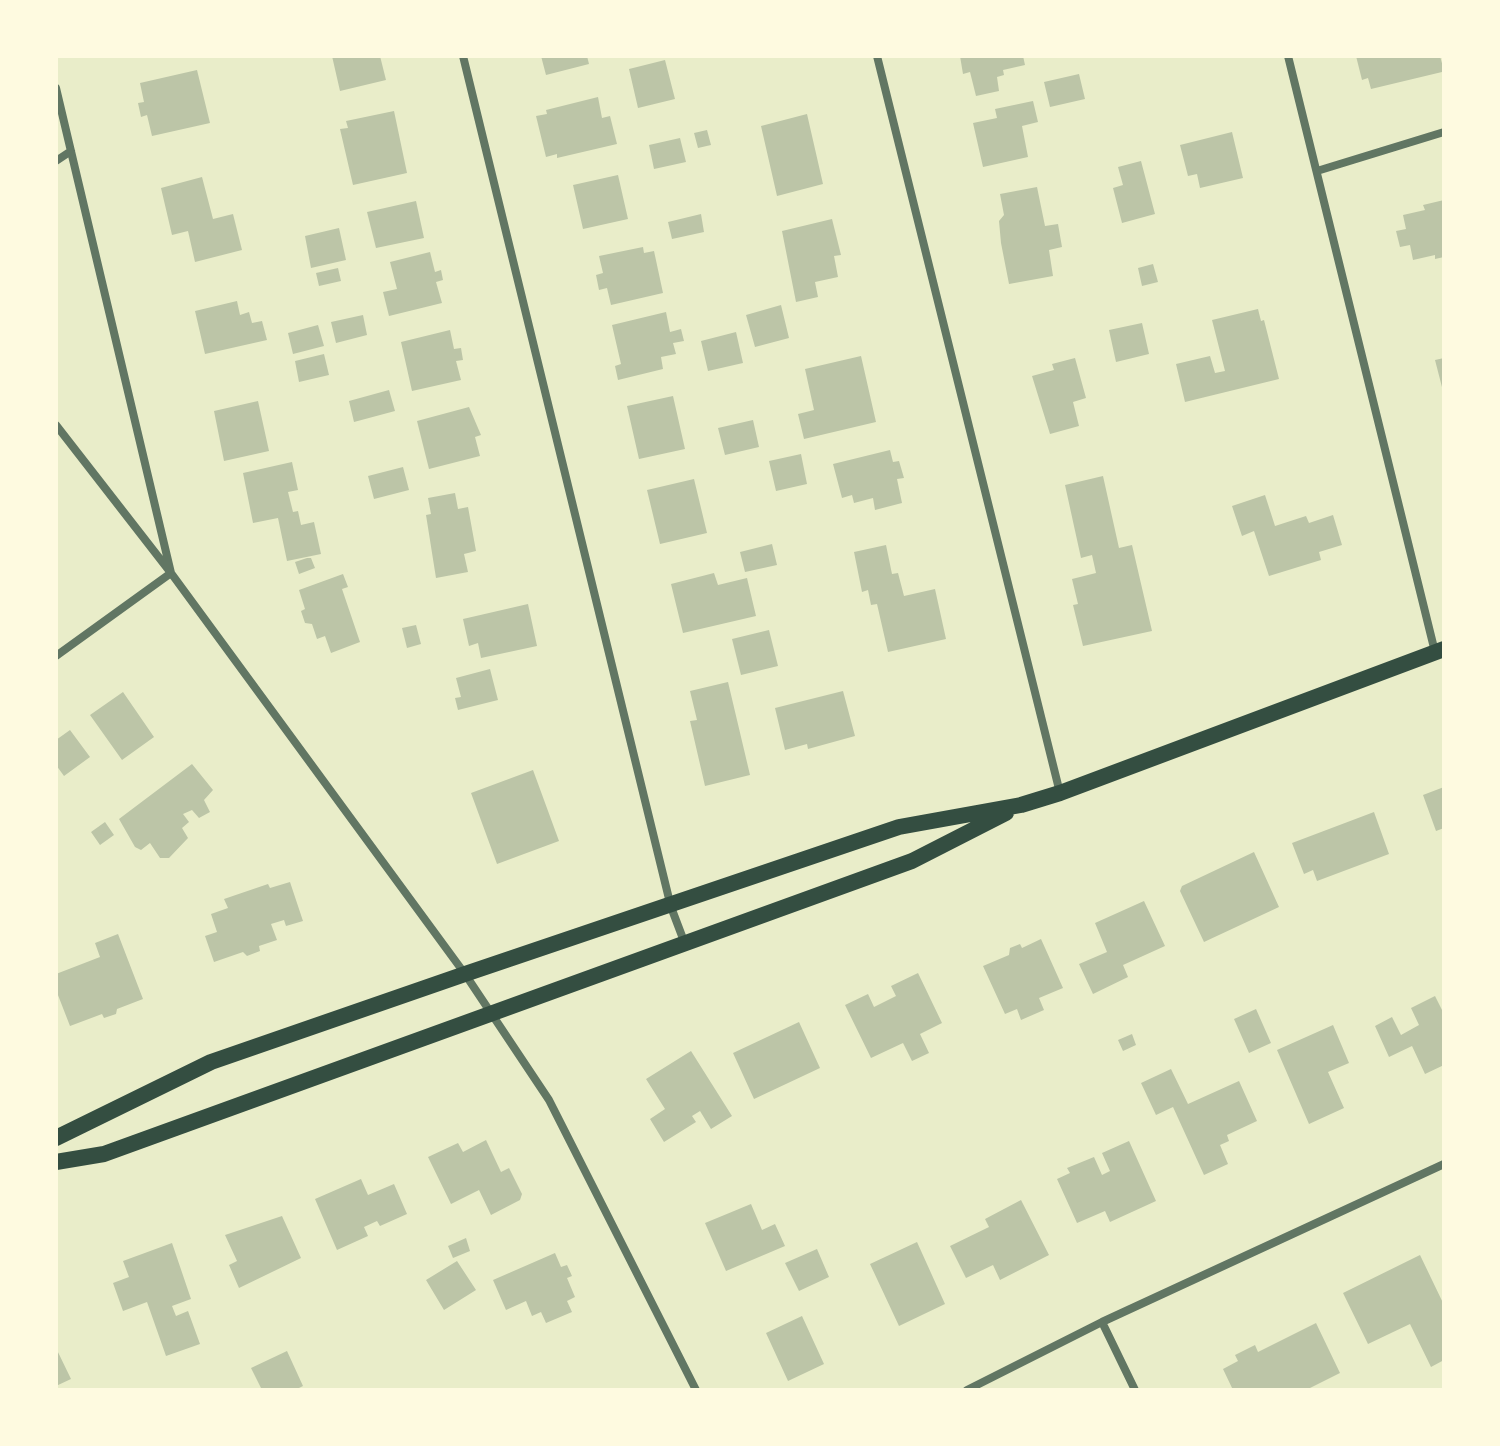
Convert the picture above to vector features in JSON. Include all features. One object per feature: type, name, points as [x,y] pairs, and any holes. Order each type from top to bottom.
[{"type":"main road","points":[[56,1138],[211,1062],[899,827],[1021,805],[1060,793],[1440,650]]},
{"type":"main road","points":[[56,1162],[104,1154],[912,861],[1021,805]]},
{"type":"street","points":[[463,56],[671,907],[685,944]]},
{"type":"street","points":[[877,56],[1060,793]]},
{"type":"street","points":[[1288,56],[1440,650]]},
{"type":"street","points":[[56,88],[171,573]]},
{"type":"street","points":[[1317,171],[1444,132]]},
{"type":"street","points":[[56,161],[71,151]]},
{"type":"street","points":[[56,425],[171,573],[491,1012],[549,1100],[696,1390]]},
{"type":"street","points":[[56,656],[171,573]]},
{"type":"street","points":[[967,1390],[1102,1322],[1444,1164]]},
{"type":"street","points":[[1102,1322],[1135,1390]]},
{"type":"building","points":[[332,56],[380,56],[386,80],[340,91]]},
{"type":"building","points":[[541,56],[587,56],[589,64],[546,75]]},
{"type":"building","points":[[960,56],[1023,56],[1025,65],[1003,70],[1004,75],[997,77],[999,91],[976,96],[970,72],[963,74]]},
{"type":"building","points":[[1356,56],[1440,56],[1443,67],[1442,72],[1371,89],[1368,78],[1362,80]]},
{"type":"building","points":[[665,60],[675,99],[638,108],[629,69]]},
{"type":"building","points":[[197,70],[210,123],[152,136],[147,115],[141,117],[138,103],[144,102],[140,83]]},
{"type":"building","points":[[1079,74],[1085,99],[1050,107],[1044,82]]},
{"type":"building","points":[[598,97],[602,118],[610,116],[617,144],[557,158],[557,154],[546,157],[536,116],[547,114],[546,110]]},
{"type":"building","points":[[1033,101],[1038,122],[1022,126],[1028,157],[983,167],[973,123],[997,118],[995,109]]},
{"type":"building","points":[[394,111],[407,173],[353,185],[340,129],[348,128],[346,121]]},
{"type":"building","points":[[807,114],[823,184],[777,196],[761,126]]},
{"type":"building","points":[[707,130],[711,145],[698,148],[694,133]]},
{"type":"building","points":[[1232,132],[1243,178],[1200,188],[1197,174],[1188,176],[1180,145]]},
{"type":"building","points":[[680,138],[686,162],[654,169],[649,145]]},
{"type":"building","points":[[1141,161],[1155,214],[1122,223],[1113,188],[1123,185],[1118,167]]},
{"type":"building","points":[[618,175],[628,219],[583,229],[573,185]]},
{"type":"building","points":[[202,177],[213,219],[233,214],[242,250],[195,262],[188,231],[172,235],[161,188]]},
{"type":"building","points":[[1037,187],[1045,226],[1058,224],[1062,247],[1049,250],[1053,276],[1009,284],[1001,243],[999,221],[1004,215],[1000,194]]},
{"type":"building","points":[[1444,200],[1444,257],[1435,259],[1435,255],[1413,260],[1410,245],[1400,247],[1396,231],[1406,229],[1403,215],[1425,210],[1423,205]]},
{"type":"building","points":[[416,201],[424,238],[376,248],[367,212]]},
{"type":"building","points":[[701,214],[704,232],[672,239],[668,222]]},
{"type":"building","points":[[832,219],[841,255],[834,256],[838,277],[815,282],[818,297],[796,302],[782,231]]},
{"type":"building","points":[[339,228],[346,260],[311,268],[305,236]]},
{"type":"building","points":[[643,247],[644,253],[654,251],[663,293],[611,305],[607,288],[599,290],[596,275],[603,273],[599,256]]},
{"type":"building","points":[[430,252],[435,272],[441,270],[443,280],[436,282],[442,303],[389,316],[383,292],[397,289],[390,262]]},
{"type":"building","points":[[1153,264],[1158,282],[1142,286],[1138,268]]},
{"type":"building","points":[[338,268],[341,281],[319,286],[316,273]]},
{"type":"building","points":[[237,301],[240,315],[249,312],[252,323],[262,321],[267,340],[205,354],[195,311]]},
{"type":"building","points":[[781,305],[789,338],[755,347],[746,315]]},
{"type":"building","points":[[1258,309],[1261,321],[1264,320],[1279,379],[1185,402],[1176,364],[1210,356],[1215,373],[1225,371],[1212,320]]},
{"type":"building","points":[[666,312],[670,332],[681,329],[684,341],[673,343],[676,354],[661,357],[663,369],[618,380],[615,366],[621,364],[612,325]]},
{"type":"building","points":[[363,315],[367,335],[336,343],[331,322]]},
{"type":"building","points":[[1142,323],[1149,354],[1116,362],[1109,330]]},
{"type":"building","points":[[318,325],[324,346],[293,354],[288,333]]},
{"type":"building","points":[[450,330],[454,349],[461,348],[463,360],[456,361],[461,380],[412,391],[401,342]]},
{"type":"building","points":[[736,332],[743,363],[708,371],[701,341]]},
{"type":"building","points":[[324,354],[329,375],[299,382],[295,361]]},
{"type":"building","points":[[861,356],[876,422],[804,439],[798,414],[814,410],[805,369]]},
{"type":"building","points":[[1075,358],[1086,398],[1073,402],[1079,426],[1050,434],[1032,376],[1054,370],[1052,364]]},
{"type":"building","points":[[1444,358],[1444,391],[1443,391],[1435,360]]},
{"type":"building","points":[[389,390],[395,411],[354,422],[349,401]]},
{"type":"building","points":[[673,396],[685,449],[639,459],[627,406]]},
{"type":"building","points":[[258,401],[269,451],[224,461],[214,411]]},
{"type":"building","points":[[469,407],[481,435],[475,437],[480,456],[429,469],[417,421]]},
{"type":"building","points":[[753,420],[759,447],[725,455],[718,428]]},
{"type":"building","points":[[890,450],[893,462],[899,461],[904,478],[897,479],[902,503],[875,510],[873,498],[854,503],[852,495],[842,498],[833,464]]},
{"type":"building","points":[[801,454],[807,484],[776,491],[769,461]]},
{"type":"building","points":[[292,462],[298,490],[288,492],[293,512],[298,511],[301,525],[314,522],[321,554],[287,561],[278,518],[253,523],[243,473]]},
{"type":"building","points":[[403,467],[409,490],[374,499],[368,476]]},
{"type":"building","points":[[1103,476],[1119,548],[1132,545],[1152,631],[1083,646],[1073,605],[1078,604],[1072,579],[1096,573],[1092,555],[1081,558],[1065,485]]},
{"type":"building","points":[[694,479],[707,533],[660,544],[647,490]]},
{"type":"building","points":[[455,493],[458,509],[468,507],[476,551],[464,554],[468,572],[436,578],[426,515],[431,514],[428,498]]},
{"type":"building","points":[[1265,495],[1275,526],[1306,516],[1309,523],[1333,515],[1342,545],[1319,552],[1321,560],[1269,576],[1254,531],[1242,536],[1232,506]]},
{"type":"building","points":[[772,544],[777,565],[745,572],[740,552]]},
{"type":"building","points":[[886,545],[892,574],[898,573],[904,596],[935,589],[946,639],[888,652],[877,604],[871,605],[868,590],[862,592],[854,552]]},
{"type":"building","points":[[311,558],[315,568],[299,574],[295,562]]},
{"type":"building","points":[[714,573],[718,585],[747,578],[756,616],[683,633],[671,584]]},
{"type":"building","points":[[343,574],[348,587],[342,589],[360,642],[331,653],[325,636],[317,639],[312,624],[305,623],[301,611],[305,609],[299,590]]},
{"type":"building","points":[[528,604],[537,646],[481,658],[478,643],[469,646],[463,619]]},
{"type":"building","points":[[416,625],[421,644],[407,648],[402,628]]},
{"type":"building","points":[[769,630],[778,666],[741,675],[732,639]]},
{"type":"building","points":[[490,669],[498,700],[458,710],[455,698],[461,697],[456,678]]},
{"type":"building","points":[[728,682],[750,775],[705,786],[690,721],[697,720],[690,691]]},
{"type":"building","points":[[843,691],[855,736],[808,749],[807,744],[785,750],[775,708]]},
{"type":"building","points":[[123,692],[154,737],[122,760],[90,715]]},
{"type":"building","points":[[70,730],[90,757],[64,776],[56,765],[56,740]]},
{"type":"building","points":[[192,764],[213,790],[204,800],[210,812],[199,818],[192,810],[183,814],[189,822],[182,828],[188,838],[169,858],[160,858],[150,843],[141,850],[135,847],[119,819]]},
{"type":"building","points":[[533,770],[559,841],[497,864],[471,793]]},
{"type":"building","points":[[1444,787],[1444,828],[1436,831],[1423,795]]},
{"type":"building","points":[[1374,812],[1389,854],[1317,881],[1313,870],[1304,874],[1292,843]]},
{"type":"building","points":[[105,822],[114,835],[100,845],[91,832]]},
{"type":"building","points":[[1254,852],[1279,907],[1204,942],[1180,891],[1182,886]]},
{"type":"building","points":[[290,882],[303,921],[286,926],[284,920],[271,924],[277,940],[259,946],[260,951],[247,956],[243,952],[214,962],[205,936],[217,932],[211,914],[228,908],[224,899],[268,884],[270,888]]},
{"type":"building","points":[[1144,901],[1165,946],[1123,965],[1128,977],[1093,994],[1079,964],[1107,952],[1095,923]]},
{"type":"building","points":[[118,934],[143,999],[117,1009],[116,1014],[104,1018],[102,1014],[70,1026],[56,990],[56,974],[100,957],[95,943]]},
{"type":"building","points":[[1041,939],[1063,988],[1039,998],[1044,1010],[1021,1020],[1017,1009],[1005,1014],[983,966],[1009,955],[1010,948],[1020,944],[1022,948]]},
{"type":"building","points":[[918,973],[942,1023],[920,1034],[929,1053],[912,1061],[903,1043],[871,1058],[845,1005],[868,994],[874,1007],[896,996],[891,986]]},
{"type":"building","points":[[1435,996],[1444,1014],[1444,1065],[1425,1074],[1412,1046],[1389,1057],[1375,1026],[1392,1017],[1401,1035],[1419,1025],[1411,1008]]},
{"type":"building","points":[[1256,1009],[1271,1043],[1249,1053],[1234,1019]]},
{"type":"building","points":[[799,1022],[820,1068],[754,1099],[733,1053]]},
{"type":"building","points":[[1333,1025],[1349,1063],[1328,1072],[1344,1108],[1309,1124],[1277,1050]]},
{"type":"building","points":[[1132,1034],[1136,1045],[1123,1051],[1118,1040]]},
{"type":"building","points":[[691,1051],[732,1116],[711,1129],[700,1111],[692,1116],[696,1122],[664,1142],[650,1119],[665,1109],[646,1079]]},
{"type":"building","points":[[1171,1069],[1188,1104],[1239,1081],[1257,1121],[1227,1135],[1229,1141],[1220,1145],[1228,1164],[1204,1175],[1173,1107],[1156,1115],[1141,1083]]},
{"type":"building","points":[[486,1140],[501,1172],[509,1168],[522,1194],[520,1200],[491,1215],[479,1190],[451,1204],[428,1157],[458,1143],[463,1152]]},
{"type":"building","points":[[1129,1141],[1156,1201],[1110,1222],[1105,1211],[1077,1223],[1057,1179],[1070,1173],[1067,1168],[1094,1157],[1102,1175],[1110,1171],[1102,1153]]},
{"type":"building","points":[[361,1179],[368,1195],[394,1184],[407,1214],[380,1226],[377,1221],[364,1227],[368,1236],[337,1250],[315,1199]]},
{"type":"building","points":[[1021,1200],[1049,1255],[1000,1280],[993,1265],[966,1278],[950,1246],[989,1227],[985,1219]]},
{"type":"building","points":[[751,1204],[762,1230],[775,1224],[785,1246],[726,1271],[705,1223]]},
{"type":"building","points":[[282,1216],[301,1258],[239,1288],[229,1265],[237,1261],[225,1235]]},
{"type":"building","points":[[466,1238],[470,1251],[453,1258],[448,1246]]},
{"type":"building","points":[[917,1242],[945,1304],[899,1326],[870,1264]]},
{"type":"building","points":[[172,1243],[191,1299],[172,1306],[176,1316],[188,1311],[200,1344],[166,1356],[147,1302],[123,1311],[113,1283],[129,1277],[123,1261]]},
{"type":"building","points":[[817,1249],[829,1277],[799,1291],[785,1263]]},
{"type":"building","points":[[555,1253],[561,1267],[567,1265],[572,1276],[567,1278],[575,1297],[567,1301],[572,1312],[546,1323],[541,1312],[532,1316],[526,1301],[506,1310],[493,1280]]},
{"type":"building","points":[[1420,1255],[1444,1305],[1444,1360],[1431,1367],[1410,1324],[1368,1344],[1343,1293]]},
{"type":"building","points":[[457,1261],[476,1290],[444,1310],[426,1280]]},
{"type":"building","points":[[802,1316],[824,1364],[788,1381],[766,1333]]},
{"type":"building","points":[[1316,1323],[1340,1373],[1306,1390],[1233,1390],[1223,1369],[1238,1361],[1235,1355],[1255,1345],[1258,1352]]},
{"type":"building","points":[[56,1348],[71,1379],[56,1386]]},
{"type":"building","points":[[287,1351],[303,1386],[295,1390],[262,1390],[251,1368]]}]
